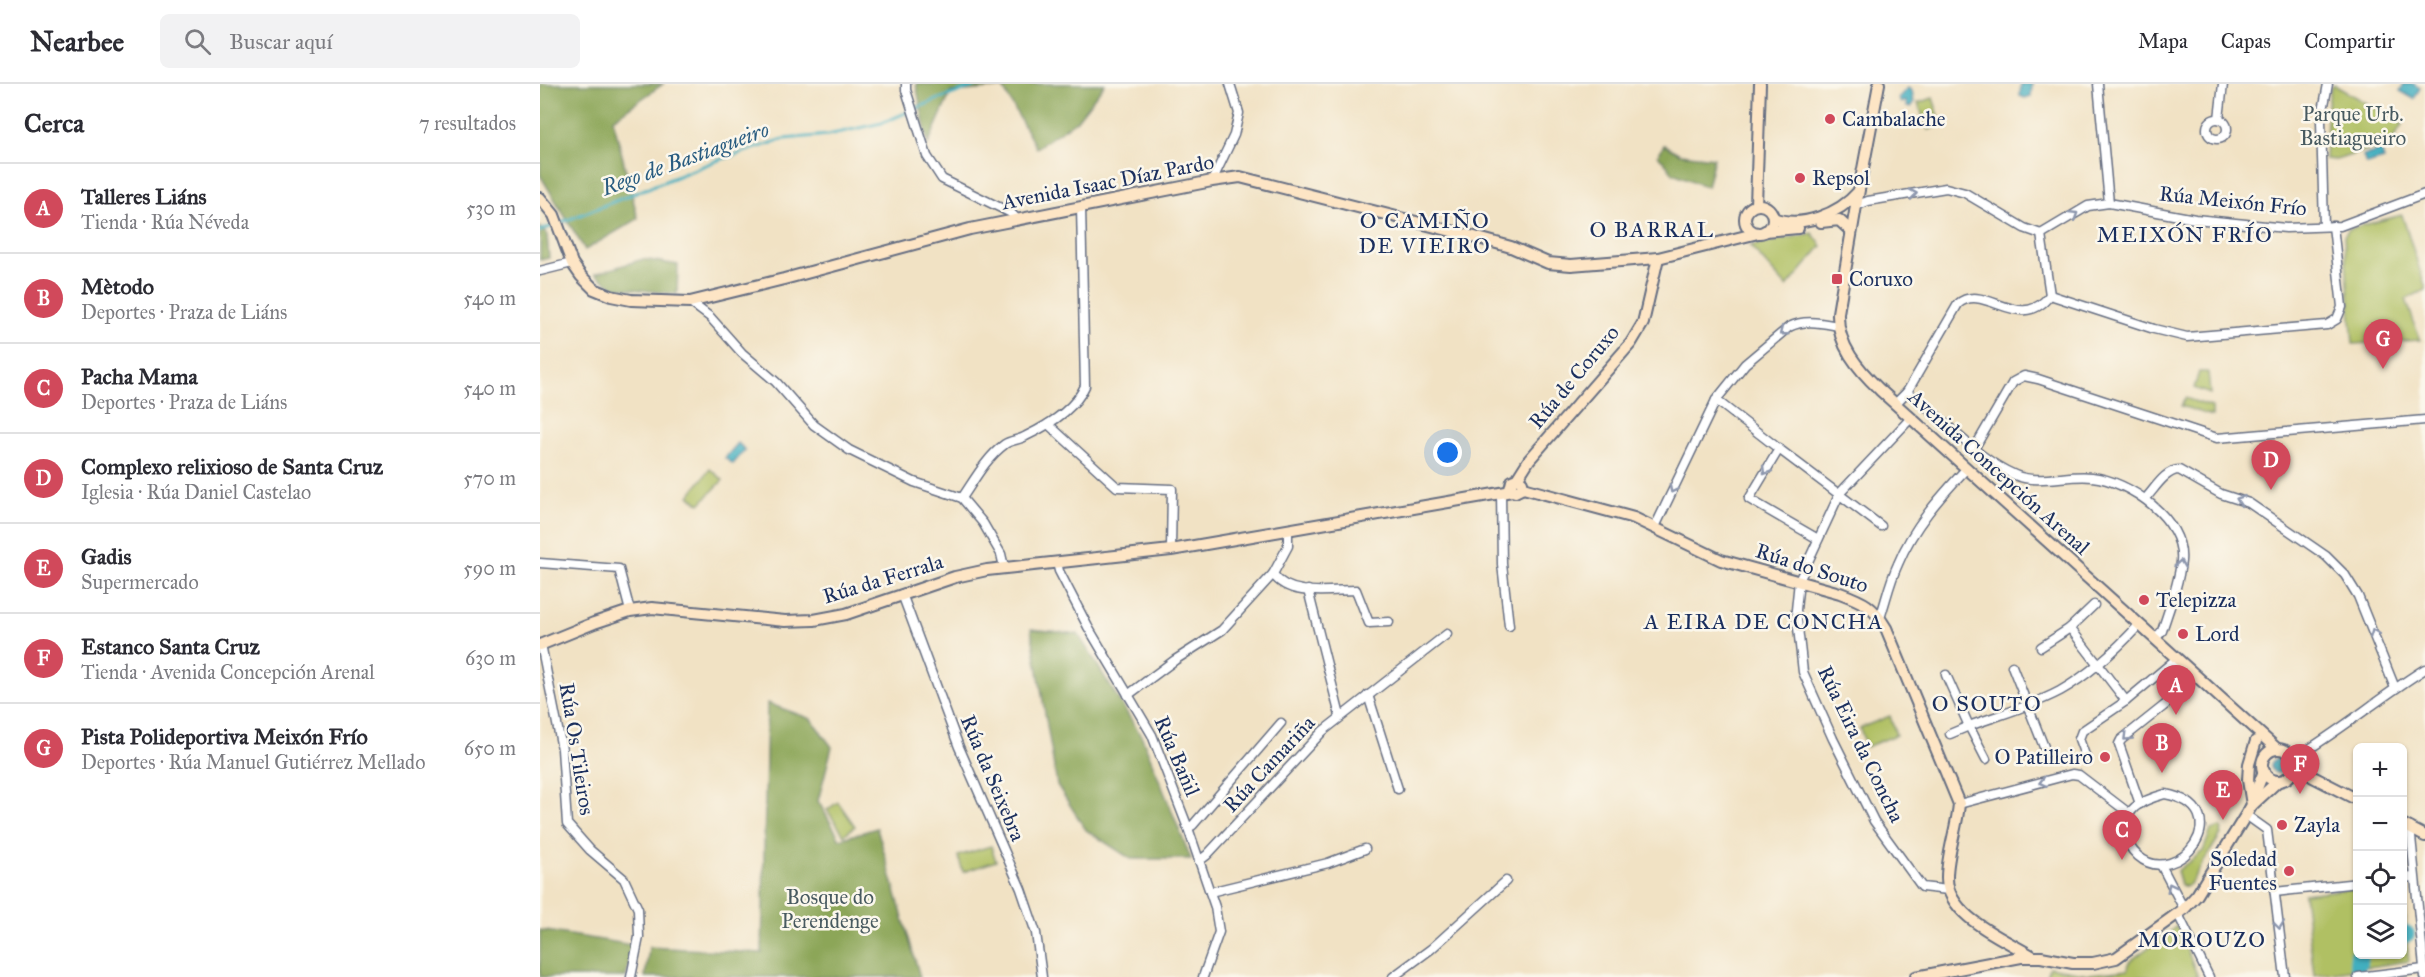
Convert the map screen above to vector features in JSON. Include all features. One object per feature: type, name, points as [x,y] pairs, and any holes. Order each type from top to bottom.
[{"type":"street","points":[[906,84],[927,156],[942,179],[1011,213],[1016,218]]},
{"type":"street","points":[[1212,181],[1234,135],[1239,113],[1230,84]]},
{"type":"street","points":[[1756,205],[1760,84]]},
{"type":"street","points":[[1655,527],[1716,400],[1744,364],[1789,327],[1811,322],[1838,326],[1851,231],[1879,84]]},
{"type":"street","points":[[2098,84],[2109,203]]},
{"type":"street","points":[[2219,119],[2223,84]]},
{"type":"street","points":[[2049,295],[2154,329],[2187,337],[2327,325],[2337,319],[2342,307],[2328,226],[2321,121],[2328,84]]},
{"type":"street","name":"Avenida Isaac Díaz Pardo","points":[[540,198],[554,215],[572,263],[594,289],[611,296],[631,300],[690,302],[1016,218],[1240,177],[1511,247],[1548,263],[1571,265],[1658,258],[1761,232]]},
{"type":"street","points":[[1856,206],[1868,201],[1946,188],[1965,193],[2024,228],[2041,234],[2049,295],[2044,302],[2027,311],[2018,311],[1974,297],[1965,298],[1958,304],[1906,392],[1895,404]]},
{"type":"street","points":[[1773,218],[1792,223],[1830,214],[1849,202],[1858,191]]},
{"type":"street","name":"Rúa Meixón Frío","points":[[2041,234],[2088,206],[2109,203],[2195,219],[2286,228],[2340,226],[2425,194]]},
{"type":"street","points":[[1756,205],[1769,210],[1773,218],[1769,228],[1761,232]]},
{"type":"street","points":[[1733,239],[1746,224],[1748,210],[1756,205]]},
{"type":"street","points":[[962,498],[987,461],[1007,442],[1024,438],[1048,424],[1079,399],[1085,386],[1082,207]]},
{"type":"street","points":[[1746,224],[1751,230],[1761,232],[1839,220],[1851,231]]},
{"type":"street","name":"Rúa de Coruxo","points":[[1513,487],[1529,460],[1631,343],[1643,323],[1658,258]]},
{"type":"street","points":[[540,272],[572,263]]},
{"type":"street","points":[[690,302],[710,317],[742,353],[776,382],[814,425],[849,450],[914,482],[962,498],[983,523],[1001,554],[1004,567]]},
{"type":"street","name":"Avenida Concepción Arenal","points":[[1838,326],[1842,339],[1856,364],[1895,404],[2277,749],[2287,752],[2311,775],[2353,797]]},
{"type":"street","points":[[1974,449],[2013,382],[2024,376],[2217,438],[2425,420]]},
{"type":"street","points":[[1906,392],[1922,402],[1974,449],[1997,466],[2017,476],[2028,478],[2091,477],[2110,480],[2145,499],[2171,526],[2181,548],[2181,561],[2173,595],[2162,631],[2155,639]]},
{"type":"street","points":[[1716,400],[1881,526]]},
{"type":"street","name":"Rúa Eira da Concha","points":[[1911,418],[1840,493],[1799,581],[1796,610],[1803,672],[1874,821],[1922,887],[1947,890]]},
{"type":"street","points":[[1048,424],[1117,487],[1172,489],[1171,550]]},
{"type":"street","points":[[1779,449],[1749,499],[1818,539]]},
{"type":"street","points":[[1880,618],[1897,564],[1911,536],[1932,507],[1967,468]]},
{"type":"street","points":[[2145,499],[2167,475],[2174,470],[2180,470],[2221,494],[2249,503],[2326,556],[2345,575],[2358,596],[2396,688]]},
{"type":"street","points":[[1509,626],[1502,564],[1513,487]]},
{"type":"street","name":"Rúa do Souto","points":[[1513,487],[1634,518],[1703,554],[1862,601],[1873,608],[1880,618],[1959,804],[1958,824],[1947,875],[1947,890]]},
{"type":"street","name":"Rúa da Ferrala","points":[[541,645],[630,611],[652,608],[785,621],[814,621],[846,614],[956,577],[1004,567],[1171,550],[1513,487]]},
{"type":"street","points":[[1128,695],[1174,660],[1222,630],[1273,574],[1288,546],[1288,530]]},
{"type":"street","name":"Rúa Bañil","points":[[1057,562],[1059,571],[1083,617],[1152,735],[1188,828],[1210,892],[1219,932],[1203,977]]},
{"type":"street","points":[[540,563],[619,569],[630,611]]},
{"type":"street","points":[[1273,574],[1279,583],[1292,588],[1356,590],[1369,623],[1389,622]]},
{"type":"street","points":[[1308,590],[1340,716]]},
{"type":"street","name":"Rúa da Seixebra","points":[[902,594],[959,747],[1021,889],[1036,933],[1042,977]]},
{"type":"street","points":[[2042,647],[2070,628],[2094,604]]},
{"type":"street","points":[[1950,734],[2061,690],[2098,664],[2139,625]]},
{"type":"street","points":[[2070,628],[2126,701]]},
{"type":"street","name":"Rúa Camariña","points":[[1199,861],[1323,731],[1447,634]]},
{"type":"street","name":"Rúa Os Tileiros","points":[[541,645],[562,748],[567,824],[590,850],[624,879],[638,909],[639,937],[631,977]]},
{"type":"street","points":[[2086,758],[2079,734],[2126,701],[2177,659]]},
{"type":"street","points":[[2140,804],[2120,744],[2121,740],[2170,701],[2169,673],[2177,659]]},
{"type":"street","points":[[2012,666],[2044,747]]},
{"type":"street","points":[[2291,775],[2293,760],[2425,669]]},
{"type":"street","points":[[1946,675],[1986,759]]},
{"type":"street","points":[[1368,695],[1398,789]]},
{"type":"street","points":[[1188,828],[1194,825],[1281,723]]},
{"type":"street","name":"Avenida Concepción Arenal","points":[[2251,726],[2263,766]]},
{"type":"street","points":[[2252,803],[2248,780],[2249,764],[2256,741]]},
{"type":"street","points":[[1916,977],[2032,956],[2073,963],[2103,962],[2126,952],[2181,911],[2197,895],[2252,803],[2268,753],[2277,749]]},
{"type":"street","points":[[2308,751],[2306,760],[2311,775]]},
{"type":"street","points":[[2263,766],[2269,778],[2278,781]]},
{"type":"street","points":[[1959,804],[2072,774],[2079,775],[2130,814]]},
{"type":"street","name":"Avenida Concepción Arenal","points":[[2252,803],[2278,781],[2291,775],[2311,775]]},
{"type":"street","points":[[2165,794],[2182,798],[2193,805],[2201,819],[2197,843],[2181,858],[2161,865],[2139,858],[2130,849],[2125,826],[2130,814],[2140,804],[2150,798],[2165,794]]},
{"type":"street","points":[[2246,815],[2267,830],[2285,977]]},
{"type":"street","points":[[2407,826],[2425,836]]},
{"type":"street","points":[[2358,977],[2424,973],[2407,832]]},
{"type":"street","points":[[1210,892],[1328,863],[1365,849]]},
{"type":"street","points":[[2161,865],[2209,977]]},
{"type":"street","points":[[2407,878],[2414,877]]},
{"type":"street","points":[[1393,977],[1431,949],[1506,881]]},
{"type":"street","points":[[2275,892],[2353,884]]},
{"type":"street","points":[[1947,890],[1961,912],[2032,956]]},
{"type":"green space","points":[[540,84],[663,84],[613,119],[638,219],[585,250],[540,175]]},
{"type":"green space","points":[[916,84],[1105,84],[1076,121],[1036,148],[1003,88],[951,92],[928,144]]},
{"type":"green space","name":"Parque Urb. Bastiagueiro","points":[[2334,85],[2403,124],[2391,142],[2336,160],[2325,159],[2328,104],[2331,87]]},
{"type":"green space","points":[[1933,98],[1942,125],[1928,130],[1918,103]]},
{"type":"green space","points":[[1664,145],[1680,154],[1714,158],[1707,187],[1673,173],[1658,155]]},
{"type":"green space","points":[[2402,215],[2425,286],[2425,290],[2406,299],[2420,340],[2353,344],[2344,236],[2349,229]]},
{"type":"green space","points":[[540,227],[547,235],[549,258],[540,260]]},
{"type":"green space","points":[[1812,233],[1822,246],[1787,287],[1750,246]]},
{"type":"green space","points":[[643,259],[678,265],[677,294],[614,287],[595,274]]},
{"type":"green space","points":[[2199,372],[2208,372],[2210,394],[2194,388]]},
{"type":"green space","points":[[2185,398],[2212,407],[2212,416],[2181,406]]},
{"type":"green space","points":[[710,469],[723,480],[700,504],[689,496]]},
{"type":"green space","points":[[1031,629],[1078,634],[1142,737],[1191,859],[1131,859],[1086,830],[1057,785]]},
{"type":"green space","name":"Bosque do Perendenge","points":[[767,703],[811,719],[832,747],[818,801],[840,839],[877,828],[920,977],[645,977],[649,947],[762,953]]},
{"type":"green space","points":[[1890,716],[1896,735],[1866,747],[1860,728]]},
{"type":"green space","points":[[838,802],[855,826],[844,835],[827,810]]},
{"type":"green space","points":[[2220,827],[2221,834],[2190,884],[2186,887],[2181,885],[2177,871],[2203,851],[2211,830]]},
{"type":"green space","points":[[991,846],[996,861],[963,872],[958,856]]},
{"type":"green space","points":[[2353,888],[2353,959],[2407,959],[2407,939],[2409,961],[2314,975],[2304,894]]},
{"type":"green space","points":[[2177,926],[2198,977],[2046,977],[2049,967],[2089,974],[2128,970],[2129,962]]},
{"type":"green space","points":[[540,930],[633,945],[626,977],[540,977]]},
{"type":"water","points":[[2021,84],[2032,84],[2031,96],[2025,98],[2020,96]]},
{"type":"water","points":[[2404,84],[2413,84],[2420,88],[2414,99],[2400,91]]},
{"type":"water","points":[[1908,88],[1912,91],[1914,103],[1911,107],[1907,107],[1906,101],[1901,103],[1898,98]]},
{"type":"water","points":[[2381,150],[2384,159],[2366,164],[2363,156]]},
{"type":"water","points":[[738,443],[745,450],[733,464],[725,458]]},
{"type":"water","points":[[2275,759],[2281,759],[2285,766],[2281,773],[2275,773],[2271,769],[2271,763]]},
{"type":"waterway","name":"Rego de Bastiagueiro","points":[[540,231],[713,162],[784,139],[828,135],[882,123],[981,84]]},
{"type":"waterway","points":[[2358,959],[2358,964]]},
{"type":"place","name":"Cambalache","points":[[1830,119]]},
{"type":"place","name":"Repsol","points":[[1800,178]]},
{"type":"place","name":"Coruxo","points":[[1837,279]]},
{"type":"place","name":"Pista Polideportiva Meixón Frío","points":[[2383,369]]},
{"type":"place","name":"Complexo relixioso de Santa Cruz","points":[[2271,490]]},
{"type":"place","name":"Telepizza","points":[[2144,600]]},
{"type":"place","name":"Lord","points":[[2183,634]]},
{"type":"place","name":"Talleres Liáns","points":[[2176,715]]},
{"type":"place","name":"O Patilleiro","points":[[2105,757]]},
{"type":"place","name":"Mètodo","points":[[2162,773]]},
{"type":"place","name":"Estanco Santa Cruz","points":[[2300,794]]},
{"type":"place","name":"Gadis","points":[[2223,820]]},
{"type":"place","name":"Zayla","points":[[2282,825]]},
{"type":"place","name":"Pacha Mama","points":[[2122,860]]},
{"type":"place","name":"Soledad Fuentes","points":[[2289,871]]},
{"type":"district","name":"O BARRAL","points":[[1652,229]]},
{"type":"district","name":"O CAMIÑO DE VIEIRO","points":[[1425,232]]},
{"type":"district","name":"MEIXÓN FRÍO","points":[[2185,234]]},
{"type":"district","name":"A EIRA DE CONCHA","points":[[1764,621]]},
{"type":"district","name":"O SOUTO","points":[[1987,703]]},
{"type":"district","name":"MOROUZO","points":[[2202,939]]}]
